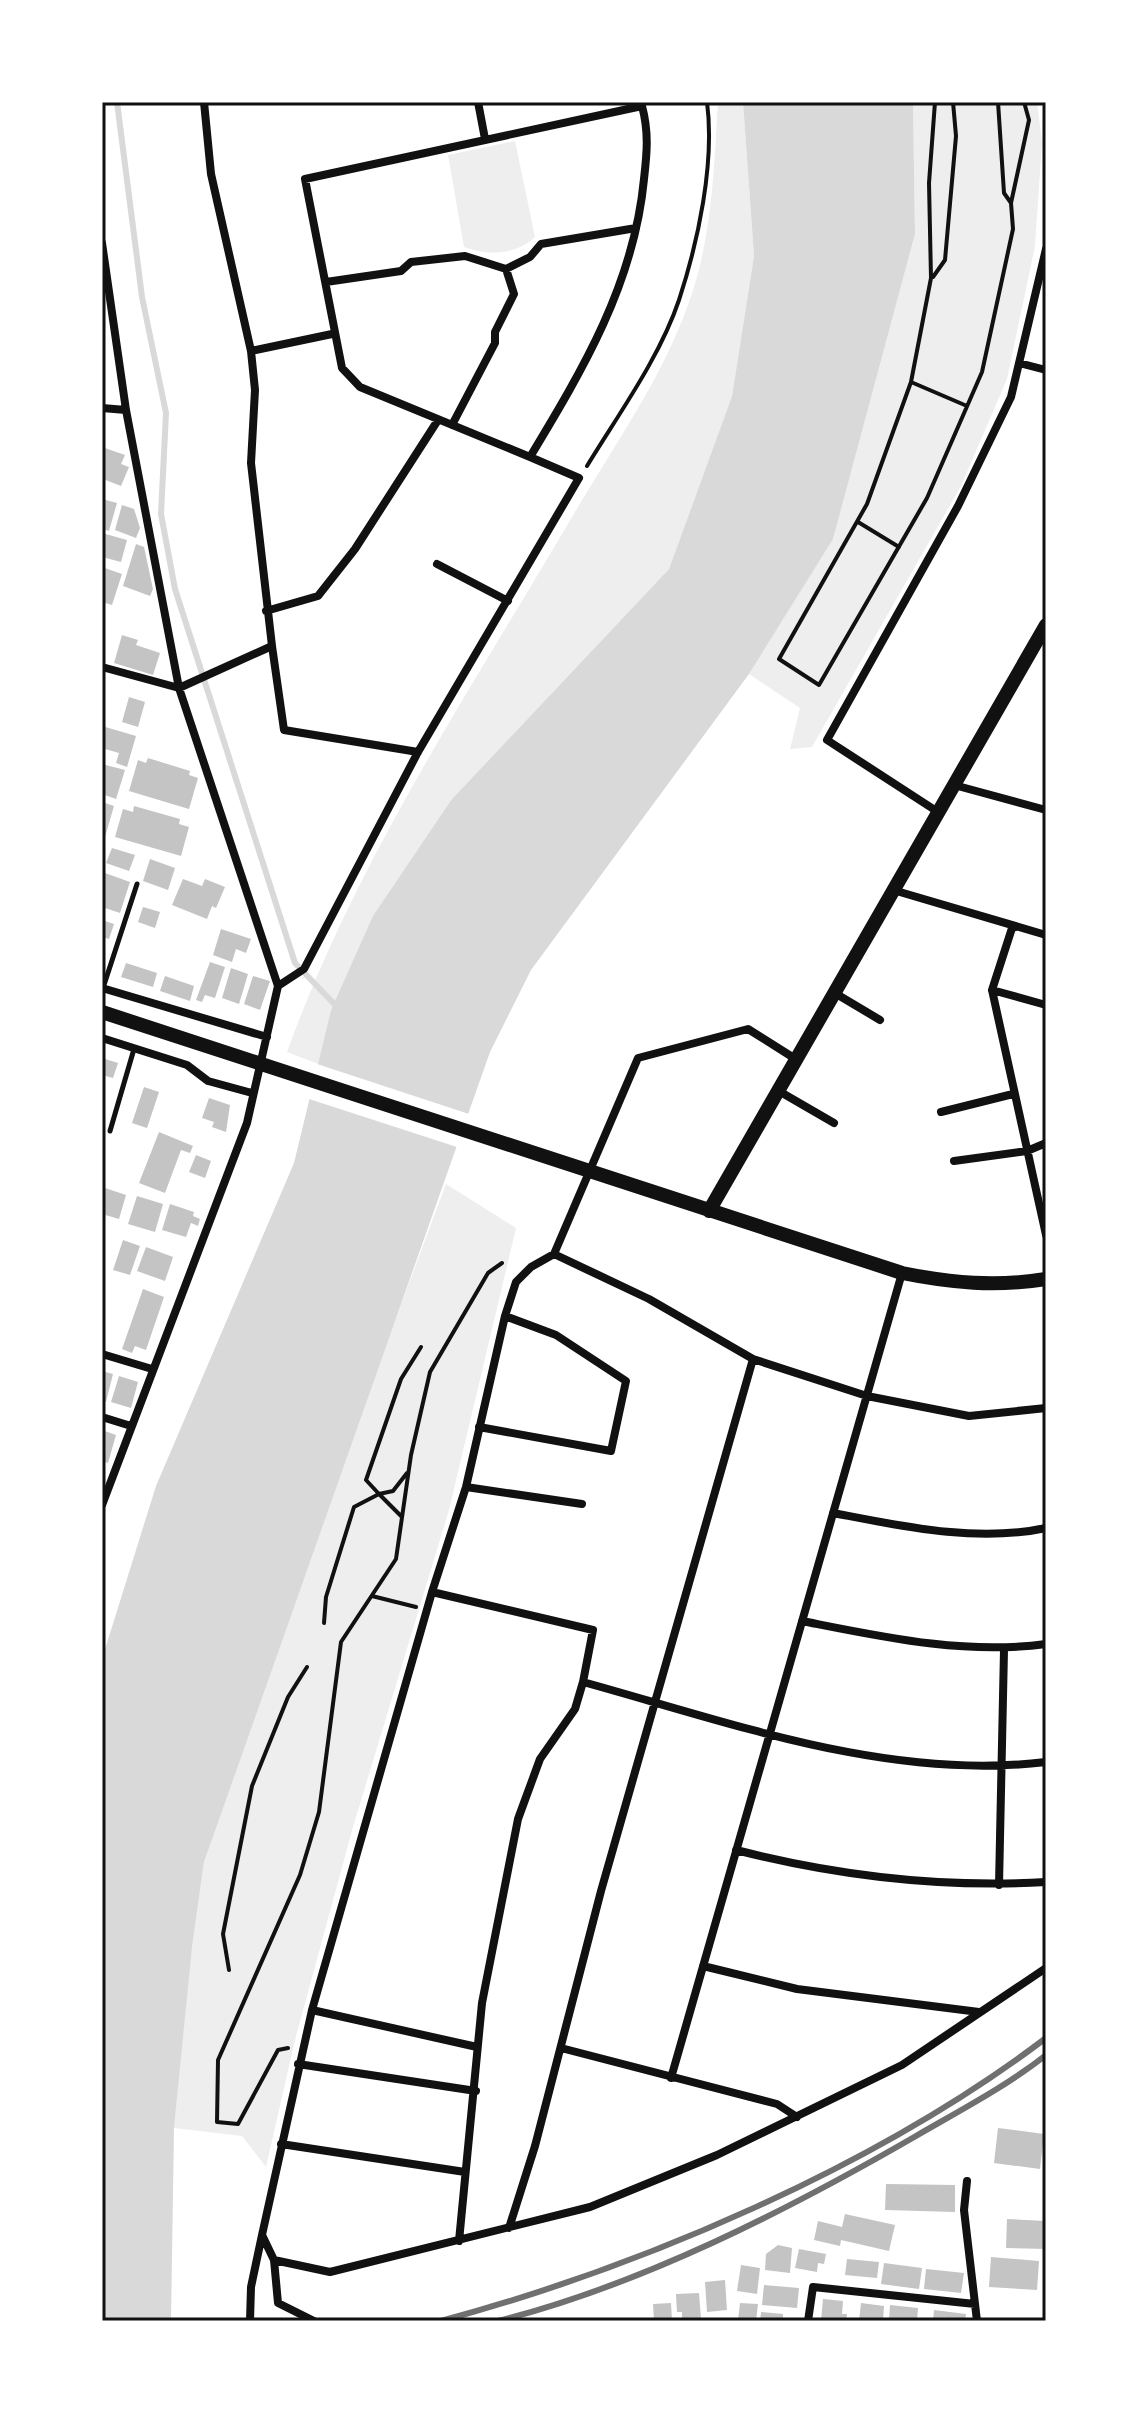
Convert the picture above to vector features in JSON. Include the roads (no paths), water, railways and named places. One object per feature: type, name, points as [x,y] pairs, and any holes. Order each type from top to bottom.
[{"type":"street","points":[[204,102],[211,174],[251,351],[255,390],[251,463],[266,611],[284,730],[418,752]]},
{"type":"street","points":[[478,102],[485,139]]},
{"type":"street","points":[[278,986],[304,969],[418,752],[579,478],[360,387],[342,368],[332,334],[326,282],[305,179],[642,106],[649,132],[636,228],[621,286],[589,360],[530,457]]},
{"type":"street","points":[[326,282],[401,271],[411,262],[465,256],[506,269],[530,257],[541,244],[636,228]]},
{"type":"street","points":[[102,243],[126,410],[179,688],[278,986],[247,1123],[102,1505]]},
{"type":"street","points":[[938,812],[827,740],[958,506],[1011,397],[1046,249]]},
{"type":"street","points":[[452,425],[495,343],[495,332],[514,294],[506,269]]},
{"type":"street","points":[[251,351],[332,334]]},
{"type":"street","points":[[1019,363],[1046,370]]},
{"type":"street","points":[[102,408],[126,410]]},
{"type":"street","points":[[266,611],[318,596],[355,549],[438,420]]},
{"type":"street","points":[[437,564],[508,601]]},
{"type":"street","points":[[709,1211],[794,1058],[1046,625]]},
{"type":"street","points":[[102,667],[179,688],[272,646]]},
{"type":"street","points":[[954,785],[1046,810]]},
{"type":"street","points":[[893,889],[1046,935]]},
{"type":"street","points":[[1013,925],[992,990],[1046,1235]]},
{"type":"street","points":[[103,988],[267,1037]]},
{"type":"street","points":[[992,990],[1046,1005]]},
{"type":"street","points":[[833,992],[880,1020]]},
{"type":"street","points":[[102,1012],[902,1273],[975,1284],[1011,1285],[1046,1279]]},
{"type":"street","points":[[250,2321],[251,2287],[298,2064],[426,1610],[466,1487],[505,1316],[516,1282],[531,1267],[554,1254],[638,1058],[748,1029],[794,1058]]},
{"type":"street","points":[[102,1038],[187,1065],[208,1081],[252,1093]]},
{"type":"street","points":[[777,1089],[834,1123]]},
{"type":"street","points":[[941,1112],[1013,1094]]},
{"type":"street","points":[[954,1161],[1027,1151],[1046,1143]]},
{"type":"street","points":[[554,1254],[649,1299],[753,1359],[867,1396],[969,1416],[1046,1408]]},
{"type":"street","points":[[671,2078],[902,1273]]},
{"type":"street","points":[[479,1427],[611,1451],[626,1381],[556,1335],[505,1316]]},
{"type":"street","points":[[102,1354],[152,1369]]},
{"type":"street","points":[[509,2228],[561,2048],[601,1891],[753,1359]]},
{"type":"street","points":[[102,1417],[131,1426]]},
{"type":"street","points":[[102,1474],[112,1477]]},
{"type":"street","points":[[466,1487],[582,1504]]},
{"type":"street","points":[[833,1513],[907,1527],[971,1533],[1046,1528]]},
{"type":"street","points":[[432,1592],[593,1630],[575,1709],[540,1759],[518,1819],[477,2047],[476,2091],[459,2241]]},
{"type":"street","points":[[802,1621],[905,1641],[1004,1650],[1046,1644]]},
{"type":"street","points":[[999,1885],[1004,1650]]},
{"type":"street","points":[[583,1682],[833,1749],[1000,1767],[1046,1762]]},
{"type":"street","points":[[736,1850],[817,1871],[912,1881],[999,1885],[1046,1882]]},
{"type":"street","points":[[703,1966],[811,1991],[980,2012]]},
{"type":"street","points":[[274,2260],[330,2272],[590,2207],[717,2155],[902,2065],[1046,1968]]},
{"type":"street","points":[[312,2010],[477,2047]]},
{"type":"street","points":[[561,2048],[777,2104],[797,2117]]},
{"type":"street","points":[[298,2064],[476,2091]]},
{"type":"street","points":[[281,2144],[465,2172]]},
{"type":"street","points":[[967,2181],[964,2210],[977,2321]]},
{"type":"street","points":[[262,2235],[274,2260],[278,2303],[314,2321]]},
{"type":"street","points":[[808,2321],[813,2287],[975,2304]]},
{"type":"lane","points":[[103,988],[137,884]]},
{"type":"lane","points":[[110,1131],[134,1049]]},
{"type":"waterway","points":[[117,102],[142,297],[166,413],[161,514],[175,589],[295,963],[339,1009]]},
{"type":"railway","points":[[441,2321],[597,2272],[756,2207],[909,2128],[980,2085],[1046,2038]]},
{"type":"railway","points":[[498,2321],[606,2287],[765,2218],[966,2108],[1046,2055]]}]
